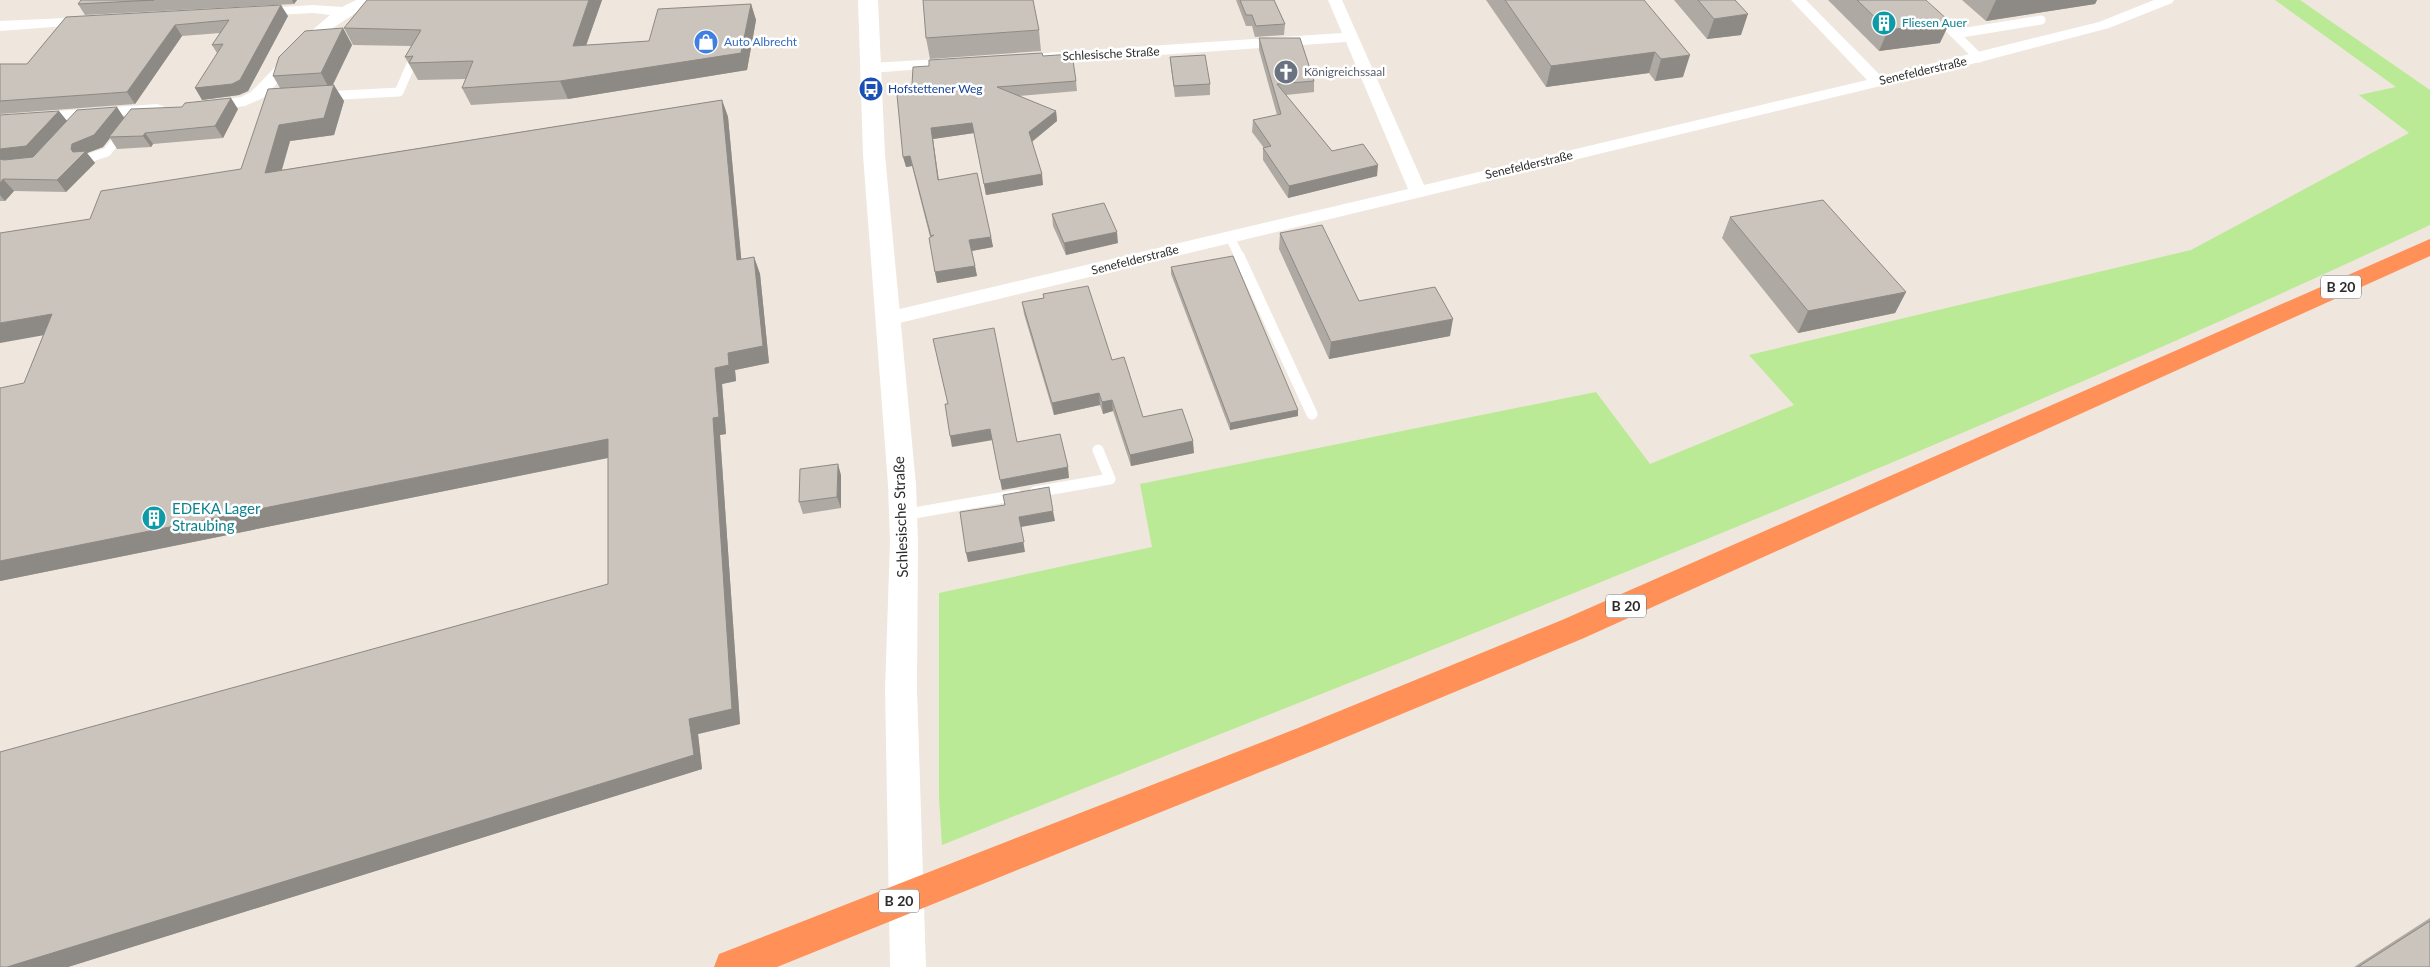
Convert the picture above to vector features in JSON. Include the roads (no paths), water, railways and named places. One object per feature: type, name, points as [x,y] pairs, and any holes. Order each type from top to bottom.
[{"type":"highway","name":"B 20","points":[[732,967],[1309,738],[1573,629],[2430,247]]},
{"type":"street","points":[[187,107],[226,105],[245,101],[257,95],[326,26],[343,12],[368,0]]},
{"type":"street","name":"Schlesische Straße","points":[[868,0],[874,155],[903,515],[901,708],[908,967]]},
{"type":"street","points":[[1335,0],[1418,191]]},
{"type":"street","points":[[1798,0],[1878,82]]},
{"type":"street","name":"Senefelderstraße","points":[[888,319],[1979,58],[2104,25],[2167,0]]},
{"type":"street","points":[[244,12],[313,9],[343,12]]},
{"type":"street","points":[[0,26],[108,20]]},
{"type":"street","name":"Schlesische Straße","points":[[1025,59],[1204,48],[1351,36]]},
{"type":"street","points":[[871,68],[976,62]]},
{"type":"street","points":[[0,120],[134,118],[168,109]]},
{"type":"lane","points":[[1921,0],[1979,58]]},
{"type":"lane","points":[[1955,34],[2041,20]]},
{"type":"lane","points":[[312,97],[399,92],[416,51]]},
{"type":"lane","points":[[245,101],[264,100]]},
{"type":"lane","points":[[86,159],[107,152],[134,118]]},
{"type":"lane","points":[[1230,237],[1312,414]]},
{"type":"lane","points":[[903,515],[1110,480],[1098,450]]},
{"type":"place","name":"Fliesen Auer","points":[[1884,23]]},
{"type":"place","name":"Auto Albrecht","points":[[706,42]]},
{"type":"place","name":"Königreichssaal","points":[[1286,72]]},
{"type":"place","name":"Hofstettener Weg","points":[[871,89]]},
{"type":"place","name":"EDEKA Lager Straubing","points":[[154,518]]}]
